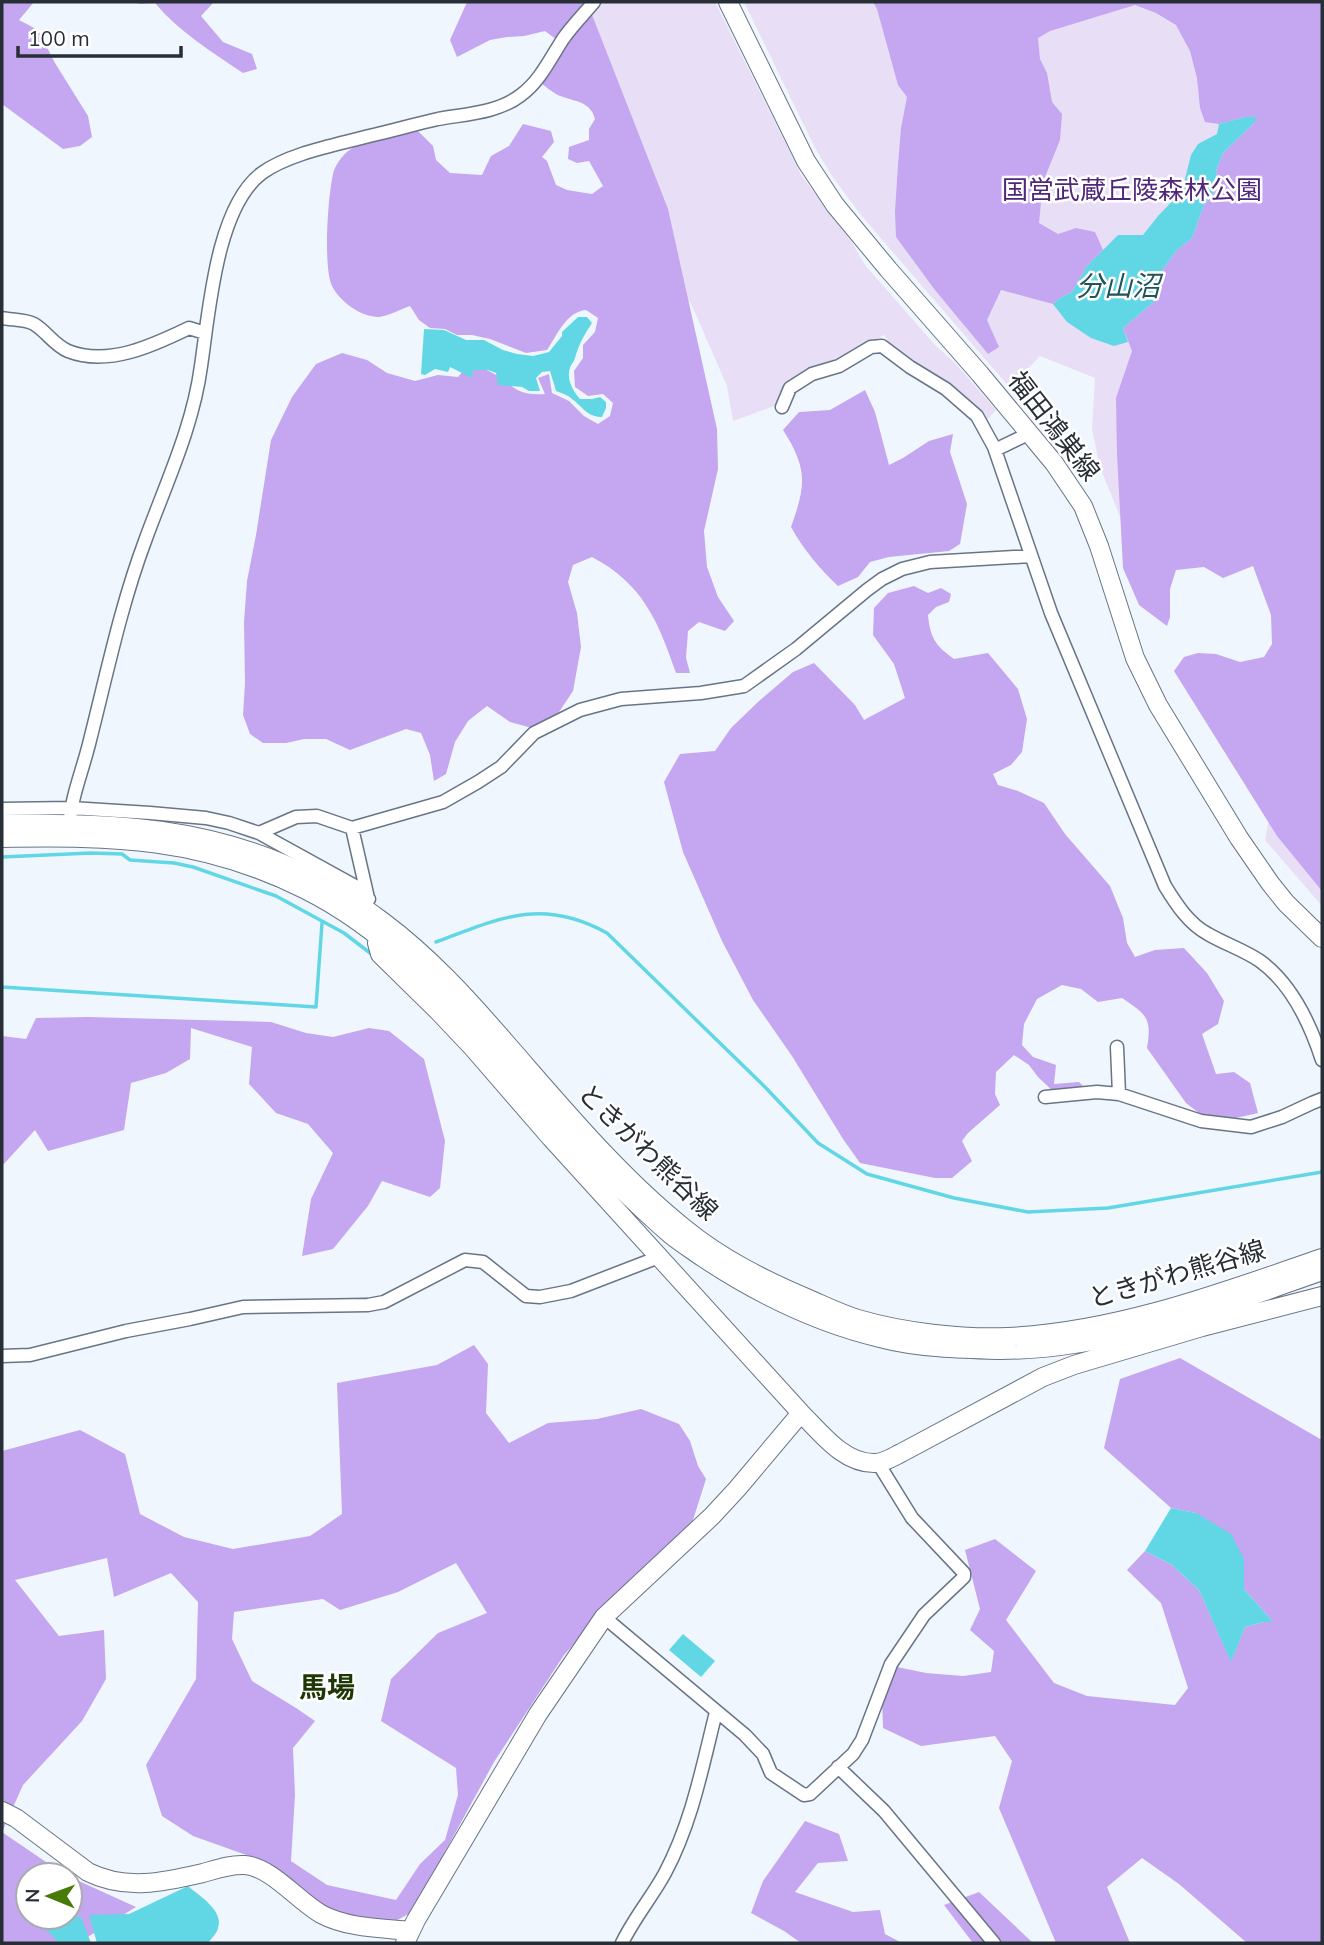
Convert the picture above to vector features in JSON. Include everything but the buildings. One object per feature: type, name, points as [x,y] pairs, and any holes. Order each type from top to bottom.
[{"type":"main road","name":"福田鴻巣線","points":[[728,2],[806,160],[835,205],[1030,433],[1083,506],[1099,546],[1135,658],[1158,705],[1239,838],[1270,883],[1286,903],[1322,938]]},
{"type":"main road","name":"ときがわ熊谷線","points":[[2,824],[70,822],[206,852],[236,861],[305,890],[385,934],[413,946],[474,1006],[629,1178],[684,1229],[716,1252],[759,1277],[859,1319],[962,1336],[1041,1334],[1092,1327],[1174,1307],[1322,1258]]},
{"type":"main road","name":"ときがわ熊谷線","points":[[2,838],[70,822]]},
{"type":"main road","name":"ときがわ熊谷線","points":[[385,934],[567,1133],[627,1195],[674,1237],[719,1268],[764,1294],[827,1322],[882,1339],[941,1347],[1003,1350],[1052,1347],[1173,1322],[1322,1271]]},
{"type":"main road","points":[[385,934],[377,943],[380,954],[464,1038],[801,1413],[833,1445],[851,1457],[878,1463],[912,1448],[1042,1377],[1074,1365],[1202,1327],[1322,1296]]},
{"type":"main road","points":[[2,1811],[16,1818],[100,1878],[117,1883],[148,1884],[249,1865],[269,1874],[300,1900],[330,1918],[408,1937],[538,1714],[604,1618],[712,1516],[801,1413]]},
{"type":"street","points":[[70,822],[131,583],[190,422],[210,299],[231,216],[240,198],[260,175],[288,160],[338,144],[483,111],[511,101],[536,82],[565,37],[594,2]]},
{"type":"street","points":[[2,318],[33,323],[69,351],[98,356],[151,346],[189,328],[205,333]]},
{"type":"street","points":[[782,407],[790,388],[812,373],[839,366],[871,347],[883,346],[909,367],[946,389],[977,416],[995,450],[1057,626],[1165,887],[1194,924],[1207,934],[1260,961],[1279,977],[1317,1028],[1322,1059]]},
{"type":"street","points":[[995,450],[1030,433]]},
{"type":"street","points":[[259,833],[296,817],[317,816],[352,828],[443,802],[501,767],[534,733],[580,710],[621,699],[701,693],[744,686],[796,649],[881,579],[902,569],[930,562],[1031,556]]},
{"type":"street","points":[[2,809],[70,822],[206,818],[229,823],[259,833],[357,887],[368,898]]},
{"type":"street","points":[[352,828],[368,898],[385,934]]},
{"type":"street","points":[[1117,1047],[1119,1094]]},
{"type":"street","points":[[1045,1097],[1097,1092],[1119,1094],[1202,1121],[1251,1127],[1322,1099]]},
{"type":"street","points":[[2,1356],[30,1355],[126,1331],[243,1307],[368,1305],[384,1302],[465,1260],[483,1262],[526,1296],[540,1297],[571,1291],[659,1257]]},
{"type":"street","points":[[604,1618],[745,1735],[763,1754],[771,1773],[804,1795],[810,1794],[853,1754],[862,1740],[891,1664],[924,1615],[964,1577],[964,1573],[912,1518],[878,1463]]},
{"type":"street","points":[[622,1943],[664,1874],[691,1816],[716,1712]]},
{"type":"street","points":[[838,1767],[913,1843],[994,1943]]},
{"type":"green space","points":[[505,2],[715,2],[802,176],[851,241],[865,265],[996,410],[986,421],[917,370],[884,335],[840,362],[823,365],[794,377],[777,405],[733,421],[727,386],[693,308],[682,290],[577,35]]},
{"type":"green space","name":"国営武蔵丘陵森林公園","points":[[744,2],[1322,2],[1253,554],[1137,559],[1100,467],[1092,429],[1095,378],[1040,356],[1010,388],[860,214],[832,176],[815,148]]},
{"type":"green space","points":[[1322,748],[1322,906],[1265,840],[1273,796]]},
{"type":"shaded area","points":[[2,2],[34,2],[19,20],[38,30],[88,116],[92,137],[80,146],[63,149],[2,104]]},
{"type":"shaded area","points":[[135,2],[214,2],[201,16],[223,42],[252,54],[257,69],[243,73],[185,32],[155,3]]},
{"type":"shaded area","points":[[467,2],[587,2],[668,209],[717,429],[718,469],[704,531],[707,567],[718,597],[734,621],[725,631],[699,622],[688,631],[686,658],[690,673],[676,673],[655,621],[624,579],[592,557],[573,565],[568,582],[577,613],[581,647],[573,691],[559,712],[536,729],[510,722],[487,706],[468,721],[455,742],[446,774],[434,781],[430,755],[421,733],[406,729],[350,750],[326,739],[263,743],[250,734],[243,715],[244,622],[247,581],[271,440],[292,397],[316,364],[342,353],[367,360],[387,373],[415,381],[438,375],[458,377],[468,365],[493,373],[518,390],[534,394],[545,394],[538,378],[549,374],[552,393],[569,401],[584,416],[598,424],[610,416],[613,403],[603,394],[588,396],[575,387],[574,371],[583,358],[583,345],[595,332],[598,318],[586,310],[568,319],[547,350],[526,353],[490,339],[430,328],[419,320],[410,306],[379,317],[365,314],[346,303],[332,286],[327,231],[334,171],[347,152],[371,139],[418,131],[433,146],[436,160],[450,173],[482,175],[491,156],[509,146],[523,124],[551,131],[554,142],[542,157],[547,161],[556,185],[567,190],[592,194],[603,186],[589,161],[577,163],[568,159],[569,147],[589,140],[589,129],[595,119],[593,113],[584,104],[556,94],[541,83],[561,43],[545,31],[490,40],[457,57],[450,40]]},
{"type":"shaded area","name":"国営武蔵丘陵森林公園","points":[[873,2],[1322,2],[1322,891],[1277,836],[1174,671],[1184,657],[1198,653],[1216,654],[1240,662],[1264,657],[1272,644],[1271,615],[1253,566],[1223,578],[1204,567],[1176,570],[1170,589],[1170,617],[1167,626],[1139,605],[1123,568],[1116,398],[1132,351],[1123,328],[1155,301],[1154,282],[1176,251],[1192,238],[1204,205],[1219,187],[1216,171],[1223,153],[1254,123],[1245,117],[1219,124],[1205,122],[1190,51],[1176,25],[1156,13],[1135,5],[1050,31],[1038,38],[1040,59],[1047,73],[1052,102],[1062,114],[1060,140],[1043,182],[1039,223],[1058,234],[1076,228],[1095,232],[1103,250],[1087,266],[1072,292],[1053,304],[1001,290],[987,320],[999,347],[988,354],[935,290],[896,237],[898,165],[907,97],[898,85]]},
{"type":"shaded area","points":[[865,390],[875,412],[889,465],[929,441],[953,434],[950,452],[967,504],[960,544],[949,551],[889,557],[870,562],[858,577],[838,586],[812,558],[791,527],[800,500],[802,477],[797,456],[783,430],[799,412],[830,410]]},
{"type":"shaded area","points":[[914,586],[928,593],[941,588],[951,594],[949,602],[936,607],[928,615],[932,636],[943,650],[954,659],[988,653],[1018,689],[1027,719],[1022,752],[1011,765],[993,774],[998,785],[1044,803],[1065,834],[1110,886],[1123,918],[1127,943],[1135,957],[1155,950],[1184,948],[1207,973],[1224,1001],[1218,1024],[1202,1034],[1216,1074],[1234,1072],[1250,1083],[1258,1113],[1208,1120],[1186,1103],[1147,1048],[1148,1023],[1142,1013],[1122,998],[1098,1002],[1081,989],[1062,985],[1037,999],[1024,1024],[1022,1045],[1033,1057],[1056,1065],[1054,1084],[1079,1082],[1090,1093],[1071,1101],[1057,1095],[1029,1065],[1014,1055],[996,1072],[995,1094],[1000,1105],[962,1141],[972,1161],[952,1178],[935,1178],[860,1163],[843,1139],[792,1056],[753,1000],[722,941],[683,852],[664,782],[680,754],[715,751],[731,728],[758,702],[793,672],[814,663],[855,705],[864,720],[905,698],[894,664],[873,635],[874,608],[888,593]]},
{"type":"shaded area","points":[[36,1018],[271,1022],[306,1033],[333,1037],[369,1028],[389,1031],[424,1059],[445,1141],[440,1188],[430,1197],[382,1181],[368,1206],[333,1249],[302,1256],[311,1199],[333,1153],[308,1124],[276,1113],[249,1084],[252,1047],[191,1028],[190,1059],[166,1073],[131,1083],[124,1130],[48,1151],[35,1130],[2,1166],[2,1036],[26,1039]]},
{"type":"shaded area","points":[[474,1345],[488,1364],[486,1413],[509,1443],[548,1423],[597,1419],[641,1409],[679,1424],[690,1441],[698,1466],[706,1479],[692,1523],[631,1580],[564,1655],[494,1762],[412,1912],[392,1923],[333,1913],[249,1856],[193,1836],[162,1816],[146,1765],[196,1679],[198,1602],[171,1573],[114,1597],[107,1558],[15,1580],[59,1636],[104,1630],[106,1679],[82,1721],[23,1785],[2,1832],[2,1451],[80,1430],[125,1454],[140,1514],[184,1537],[233,1549],[310,1536],[342,1514],[337,1383],[437,1365]],"holes":[[[456,1563],[487,1613],[438,1633],[391,1679],[381,1721],[456,1768],[458,1795],[445,1840],[420,1864],[396,1900],[327,1885],[291,1861],[295,1795],[293,1748],[315,1721],[252,1681],[232,1639],[234,1612],[323,1599],[340,1610],[398,1592]]]},
{"type":"shaded area","points":[[1180,1358],[1322,1440],[1322,1943],[1247,1943],[1179,1884],[1142,1858],[1107,1887],[1130,1943],[1056,1943],[999,1808],[1012,1761],[995,1736],[921,1746],[883,1728],[882,1697],[897,1667],[963,1676],[991,1672],[994,1651],[970,1630],[980,1609],[965,1550],[995,1539],[1036,1571],[1006,1620],[1054,1683],[1087,1696],[1175,1705],[1188,1688],[1161,1603],[1127,1570],[1145,1551],[1172,1565],[1199,1590],[1231,1661],[1245,1627],[1273,1622],[1244,1589],[1244,1559],[1196,1513],[1171,1508],[1104,1448],[1120,1379]]},
{"type":"shaded area","points":[[805,1821],[839,1834],[848,1861],[818,1863],[795,1892],[853,1912],[880,1910],[885,1934],[902,1943],[801,1943],[751,1913],[763,1881]]},
{"type":"shaded area","points":[[2,1832],[44,1861],[14,1861],[14,1931],[84,1931],[84,1883],[136,1907],[78,1943],[2,1943]]},
{"type":"shaded area","points":[[979,1892],[1033,1943],[973,1943],[944,1905]]},
{"type":"water","name":"分山沼","points":[[1245,117],[1257,117],[1223,153],[1216,171],[1219,186],[1204,205],[1192,238],[1176,251],[1154,282],[1155,301],[1123,328],[1128,342],[1114,346],[1091,338],[1067,322],[1053,304],[1072,292],[1087,266],[1118,235],[1143,235],[1182,191],[1191,155],[1198,144],[1217,134],[1219,124]]},
{"type":"water","points":[[578,317],[587,317],[592,323],[570,367],[570,381],[580,399],[600,397],[606,402],[602,417],[589,413],[556,391],[550,371],[542,372],[536,378],[540,391],[498,385],[496,373],[488,370],[473,370],[472,378],[450,367],[448,372],[435,369],[425,375],[421,374],[424,329],[444,330],[466,340],[484,340],[503,350],[533,356],[549,352],[562,336],[562,332]]},
{"type":"water","points":[[1171,1508],[1196,1513],[1231,1534],[1244,1559],[1244,1589],[1273,1622],[1245,1627],[1231,1662],[1199,1590],[1172,1565],[1145,1551]]},
{"type":"water","points":[[683,1634],[715,1661],[701,1677],[669,1650]]},
{"type":"water","points":[[188,1886],[214,1909],[217,1915],[217,1930],[208,1943],[97,1943],[89,1915],[129,1914]]},
{"type":"water","points":[[84,1925],[91,1943],[58,1943],[47,1931],[84,1931]]},
{"type":"waterway","points":[[2,857],[122,854],[130,860],[193,867],[276,896],[344,933],[374,956]]},
{"type":"waterway","points":[[436,942],[481,925],[521,915],[562,916],[584,922],[607,933],[765,1087],[818,1143],[867,1174],[954,1198],[1028,1212],[1108,1208],[1322,1172]]},
{"type":"waterway","points":[[2,987],[316,1007],[322,923]]},
{"type":"district","name":"馬場","points":[[327,1687]]}]
